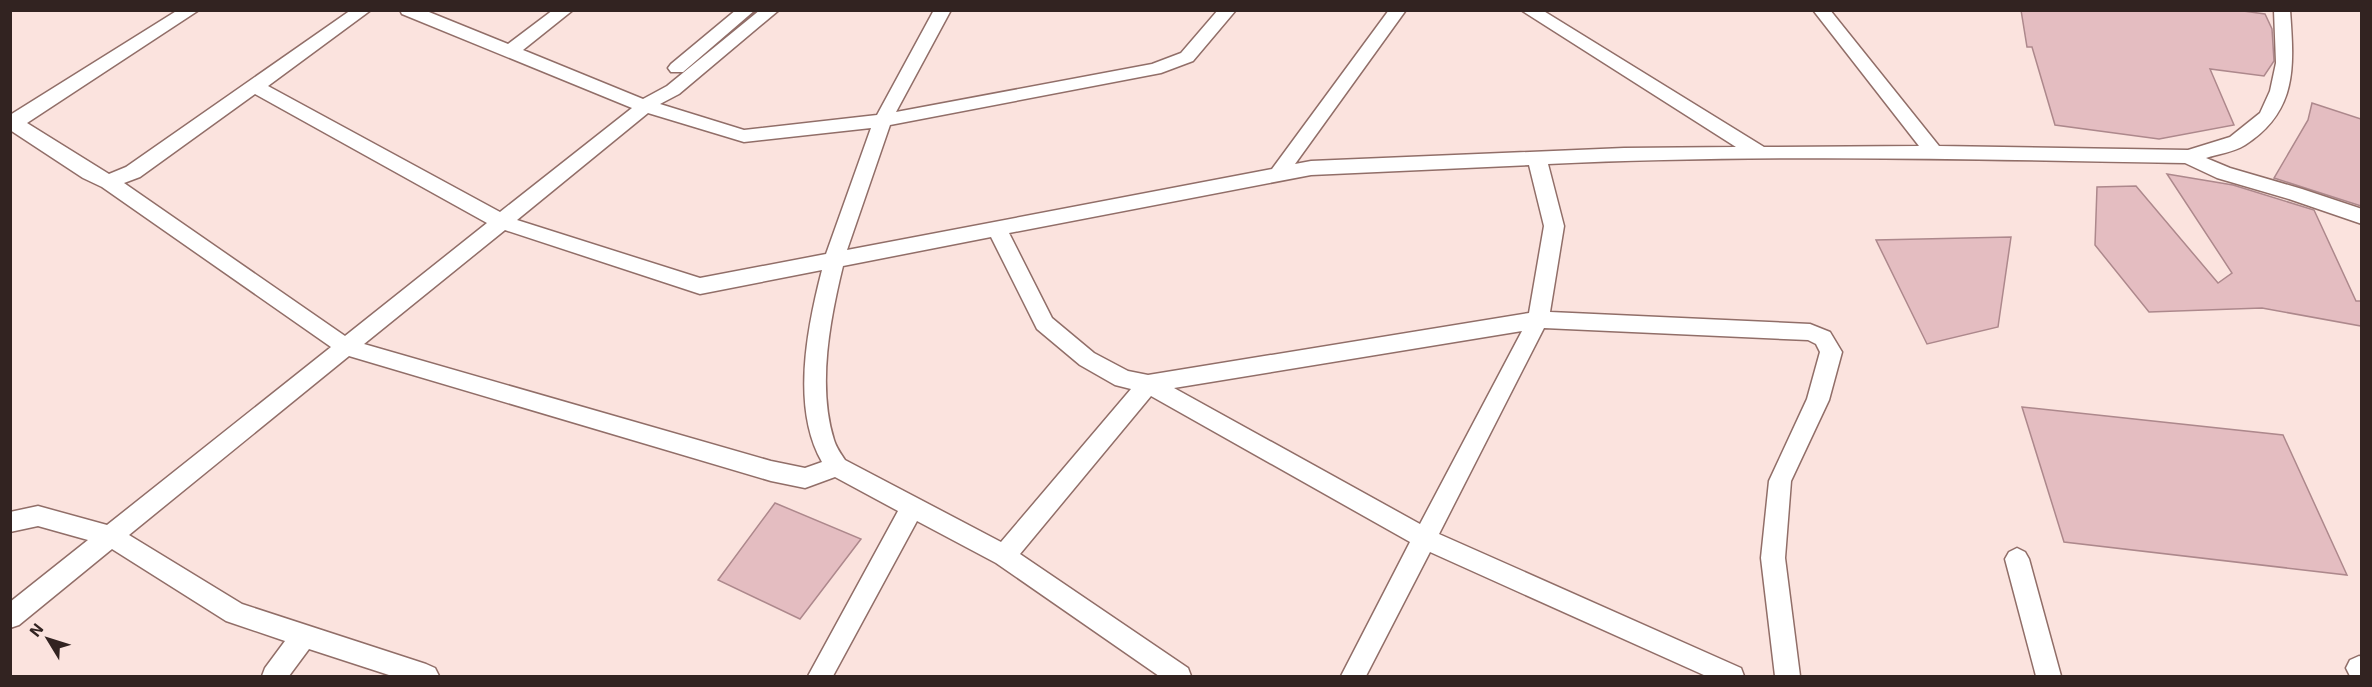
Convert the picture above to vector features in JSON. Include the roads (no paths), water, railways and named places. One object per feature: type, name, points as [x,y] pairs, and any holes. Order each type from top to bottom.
[{"type":"street","points":[[191,10],[12,122],[90,173],[109,182],[346,347],[771,471],[806,478],[837,467]]},
{"type":"street","points":[[109,182],[134,172],[363,10]]},
{"type":"street","points":[[408,10],[509,52],[648,104],[744,136],[883,120],[1155,69],[1187,57],[1228,10]]},
{"type":"street","points":[[509,52],[565,10]]},
{"type":"street","points":[[648,104],[659,83],[747,10]]},
{"type":"street","points":[[10,617],[648,104],[673,90],[771,10]]},
{"type":"street","points":[[943,10],[883,120],[834,260],[821,313],[815,394],[823,443],[837,467],[1004,556],[1179,676]]},
{"type":"street","points":[[1278,174],[1398,10]]},
{"type":"street","points":[[1529,10],[1760,153]]},
{"type":"street","points":[[1821,10],[1934,152]]},
{"type":"street","points":[[255,86],[502,222],[700,286],[1311,168],[1624,154],[1934,152],[2188,157],[2237,142],[2267,117],[2279,91],[2285,63],[2282,10]]},
{"type":"street","points":[[2188,157],[2204,167],[2286,191],[2361,217]]},
{"type":"street","points":[[1353,676],[1538,320],[1554,226],[1537,158]]},
{"type":"street","points":[[997,229],[1044,322],[1087,359],[1123,379],[1148,384],[1424,538],[1732,676]]},
{"type":"street","points":[[1004,556],[1148,384],[1538,320],[1810,332],[1823,338],[1831,352],[1818,400],[1780,481],[1773,558],[1788,676]]},
{"type":"street","points":[[820,676],[912,507]]},
{"type":"street","points":[[10,522],[38,516],[111,536],[235,613],[426,676]]},
{"type":"street","points":[[2017,559],[2049,676]]},
{"type":"street","points":[[274,676],[304,636]]}]
